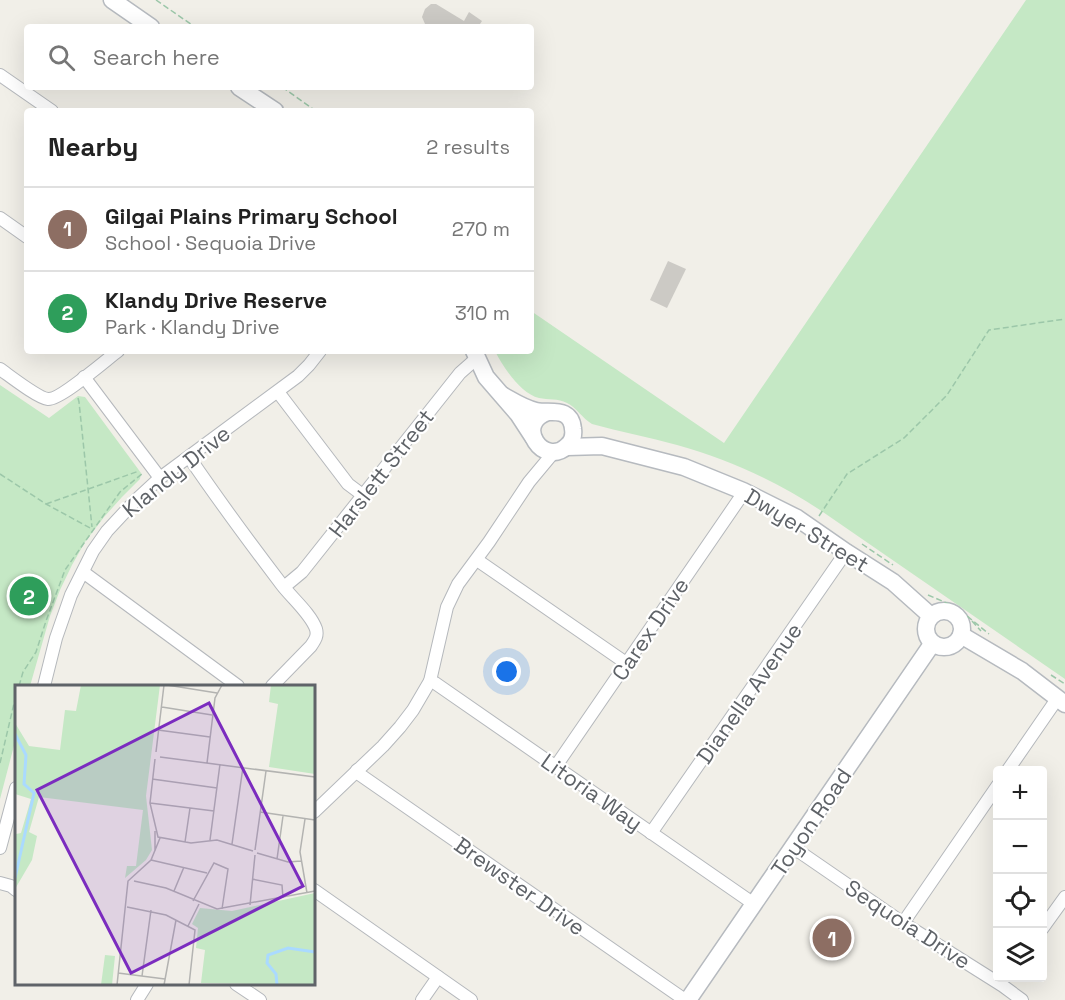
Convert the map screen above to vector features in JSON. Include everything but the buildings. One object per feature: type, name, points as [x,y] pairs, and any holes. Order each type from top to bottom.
[{"type":"street","points":[[112,0],[147,24]]},
{"type":"street","points":[[0,75],[48,108]]},
{"type":"street","points":[[244,90],[271,108]]},
{"type":"street","points":[[0,218],[24,235]]},
{"type":"street","points":[[0,369],[46,399],[55,398],[114,354]]},
{"type":"street","name":"Klandy Drive","points":[[44,685],[56,638],[71,595],[93,551],[107,531],[160,478],[278,392],[309,365],[318,354]]},
{"type":"street","points":[[475,355],[486,376],[518,414],[543,450],[560,449]]},
{"type":"street","name":"Harslett Street","points":[[284,587],[302,572],[475,355]]},
{"type":"street","points":[[84,377],[160,478]]},
{"type":"street","points":[[278,392],[348,484],[364,496]]},
{"type":"street","points":[[315,811],[383,746],[400,727],[423,694],[430,681],[447,607],[458,584],[477,560],[529,482],[573,437],[572,425],[565,415],[557,411],[538,411],[524,407],[502,395]]},
{"type":"street","points":[[529,482],[534,467],[533,426],[543,413],[548,411]]},
{"type":"street","name":"Dwyer Street","points":[[572,425],[602,446]]},
{"type":"street","name":"Dwyer Street","points":[[560,449],[602,446],[684,467],[743,491],[782,510],[893,582],[931,616]]},
{"type":"street","points":[[189,457],[226,510],[312,621],[317,631],[316,639],[274,685]]},
{"type":"street","name":"Carex Drive","points":[[555,766],[743,491]]},
{"type":"street","name":"Dianella Avenue","points":[[651,833],[846,552]]},
{"type":"street","points":[[477,560],[626,663]]},
{"type":"street","points":[[83,573],[235,685]]},
{"type":"street","points":[[945,610],[959,618],[962,624],[961,635],[954,645],[941,647],[932,644],[928,639],[926,626],[931,616],[945,610]]},
{"type":"street","points":[[961,635],[1022,671],[1061,701],[1012,766]]},
{"type":"street","name":"Toyon Road","points":[[686,1000],[794,848],[932,644]]},
{"type":"street","name":"Litoria Way","points":[[430,681],[754,904]]},
{"type":"street","name":"Brewster Drive","points":[[357,770],[359,774],[686,1000]]},
{"type":"street","points":[[0,848],[15,792]]},
{"type":"street","points":[[903,922],[993,792]]},
{"type":"street","name":"Sequoia Drive","points":[[794,848],[903,922],[993,974]]},
{"type":"street","points":[[0,883],[15,889]]},
{"type":"street","points":[[315,891],[471,1000]]},
{"type":"street","points":[[1043,928],[1065,897]]},
{"type":"street","points":[[422,1000],[438,977]]},
{"type":"street","name":"Sequoia Drive","points":[[1006,982],[1022,1000]]},
{"type":"street","points":[[137,1000],[146,985]]},
{"type":"street","points":[[238,985],[260,1000]]},
{"type":"path","points":[[156,0],[191,24]]},
{"type":"path","points":[[286,90],[312,108]]},
{"type":"path","points":[[810,529],[847,474],[904,438],[947,395],[989,330],[1065,319]]},
{"type":"path","points":[[0,474],[46,504],[92,529],[79,402],[73,386]]},
{"type":"path","points":[[46,504],[151,467]]},
{"type":"path","points":[[924,593],[966,614]]},
{"type":"path","points":[[0,763],[15,705]]},
{"type":"green space","points":[[1026,0],[1065,0],[1065,679],[820,510],[786,490],[733,464],[696,451],[592,424],[564,401],[539,398],[519,386],[497,354],[534,354],[534,313],[724,443]]},
{"type":"green space","points":[[0,385],[49,418],[78,396],[85,397],[141,473],[140,479],[104,517],[85,542],[72,565],[50,616],[30,685],[15,685],[15,742],[0,799]]},
{"type":"place","name":"Klandy Drive Reserve","points":[[29,596]]},
{"type":"place","name":"Gilgai Plains Primary School","points":[[832,938]]}]
